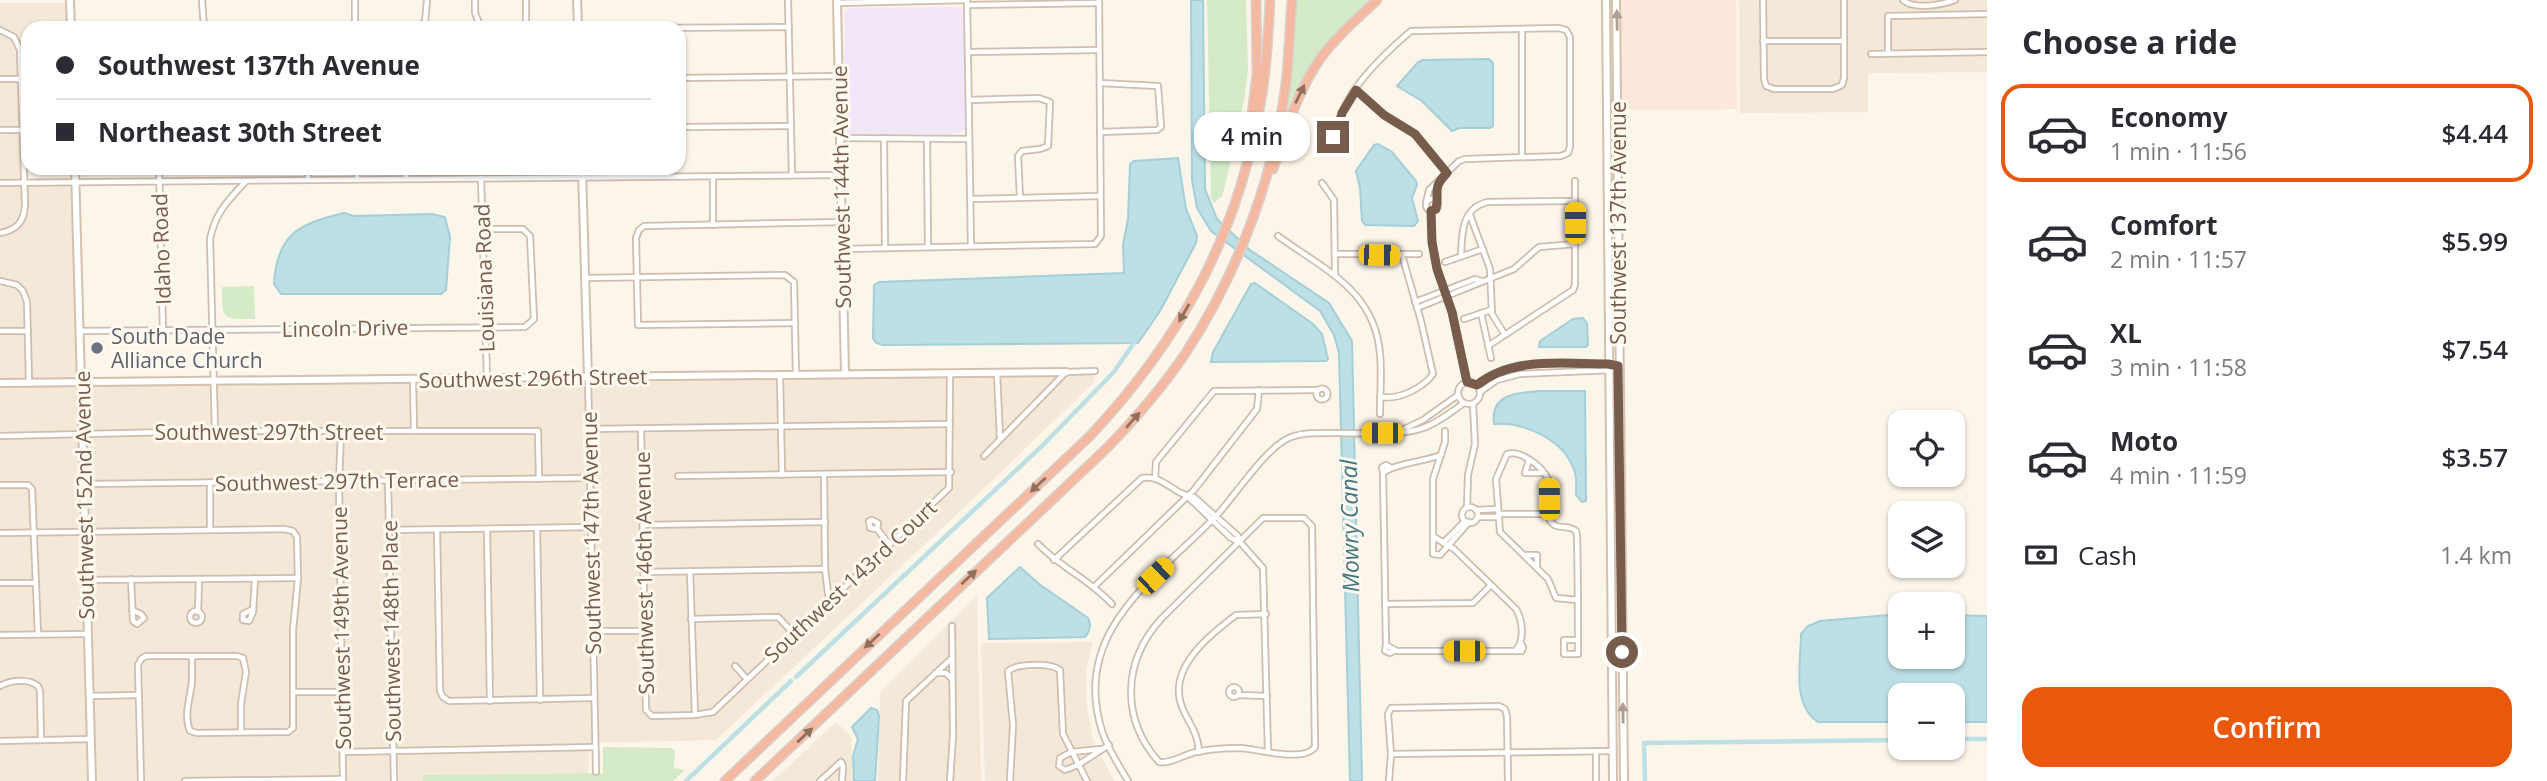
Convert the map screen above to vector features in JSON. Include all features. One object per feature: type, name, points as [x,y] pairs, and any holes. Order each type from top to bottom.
[{"type":"highway","points":[[1241,183],[1257,74],[1256,0]]},
{"type":"highway","points":[[725,781],[1090,436],[1117,407],[1167,343],[1216,252],[1241,183],[1258,115],[1265,70],[1270,0]]},
{"type":"highway","points":[[755,781],[1107,448],[1135,418],[1185,354],[1234,263],[1250,226],[1269,164],[1287,76],[1292,0]]},
{"type":"highway","points":[[1250,226],[1258,214],[1302,89],[1320,58],[1377,0]]},
{"type":"street","points":[[70,0],[71,21]]},
{"type":"street","points":[[202,0],[204,21]]},
{"type":"street","points":[[355,0],[355,21]]},
{"type":"street","points":[[425,21],[426,0]]},
{"type":"street","points":[[475,0],[478,21]]},
{"type":"street","points":[[526,0],[526,21]]},
{"type":"street","points":[[577,0],[578,21]]},
{"type":"street","points":[[788,0],[792,175]]},
{"type":"street","name":"Southwest 137th Avenue","points":[[1606,0],[1613,781]]},
{"type":"street","name":"Southwest 137th Avenue","points":[[1616,0],[1624,781]]},
{"type":"street","points":[[1763,0],[1766,86],[1774,89],[1833,89],[1842,85],[1844,0]]},
{"type":"street","points":[[1903,0],[1908,4],[1931,5],[1955,0]]},
{"type":"street","points":[[837,1],[1099,2],[1101,236],[1095,244],[842,249]]},
{"type":"street","name":"Southwest 144th Avenue","points":[[837,1],[845,374]]},
{"type":"street","points":[[967,2],[971,246]]},
{"type":"street","points":[[1888,54],[1888,16],[1987,14]]},
{"type":"street","points":[[686,28],[789,27]]},
{"type":"street","points":[[1522,29],[1522,157]]},
{"type":"street","points":[[1337,133],[1342,113],[1356,90],[1374,66],[1411,31],[1563,29],[1570,37],[1568,153],[1561,156],[1471,157],[1459,161],[1429,190],[1426,203],[1427,209],[1431,211],[1434,258],[1446,294],[1467,382]]},
{"type":"street","points":[[0,30],[13,36],[20,50],[21,79],[0,79]]},
{"type":"street","points":[[1763,41],[1844,41]]},
{"type":"street","points":[[1606,43],[1610,49],[1611,97],[1617,104]]},
{"type":"street","points":[[968,52],[1099,50]]},
{"type":"street","points":[[1871,54],[1987,52]]},
{"type":"street","points":[[686,78],[839,76]]},
{"type":"street","points":[[1100,83],[1158,86],[1161,127],[1157,130],[1100,132]]},
{"type":"street","points":[[1356,90],[1384,115],[1415,134],[1447,173]]},
{"type":"street","points":[[969,100],[1039,98],[1050,102],[1048,146],[1021,151],[1018,156],[1020,198]]},
{"type":"street","points":[[686,127],[790,126]]},
{"type":"street","points":[[0,130],[21,130]]},
{"type":"street","points":[[839,138],[969,139]]},
{"type":"street","points":[[884,138],[885,248]]},
{"type":"street","points":[[927,139],[928,247]]},
{"type":"street","points":[[0,233],[16,228],[24,213],[25,175]]},
{"type":"street","name":"Southwest 152nd Avenue","points":[[76,175],[92,781]]},
{"type":"street","name":"Idaho Road","points":[[159,175],[163,331]]},
{"type":"street","points":[[308,175],[308,180]]},
{"type":"street","points":[[0,183],[841,175]]},
{"type":"street","points":[[713,176],[713,225]]},
{"type":"street","name":"Southwest 147th Avenue","points":[[582,177],[596,772]]},
{"type":"street","name":"Louisiana Road","points":[[481,178],[487,379]]},
{"type":"street","points":[[215,431],[210,239],[220,210],[247,180]]},
{"type":"street","points":[[1488,346],[1568,294],[1576,285],[1575,181]]},
{"type":"street","points":[[1322,183],[1334,200],[1335,275]]},
{"type":"street","points":[[1431,211],[1437,207],[1437,183]]},
{"type":"street","points":[[970,199],[1100,196]]},
{"type":"street","points":[[1426,203],[1431,199],[1436,201]]},
{"type":"street","points":[[1461,256],[1462,224],[1480,204],[1575,201]]},
{"type":"street","points":[[1470,214],[1490,277],[1491,310],[1505,335]]},
{"type":"street","points":[[795,323],[638,325],[636,239],[639,230],[644,226],[842,222]]},
{"type":"street","name":"Lincoln Drive","points":[[80,331],[525,327],[534,318],[530,236],[523,229],[483,229]]},
{"type":"street","points":[[1278,236],[1346,283],[1363,304],[1376,331],[1380,354],[1380,414]]},
{"type":"street","points":[[1607,236],[1618,237]]},
{"type":"street","points":[[1416,305],[1478,285],[1490,277],[1514,269],[1539,247],[1575,244]]},
{"type":"street","points":[[1445,262],[1483,249]]},
{"type":"street","points":[[1335,254],[1419,254]]},
{"type":"street","points":[[1381,397],[1390,398],[1408,393],[1433,374],[1402,255]]},
{"type":"street","points":[[585,278],[785,275],[794,282],[796,375]]},
{"type":"street","points":[[0,281],[15,284],[27,299],[30,383]]},
{"type":"street","points":[[1464,319],[1491,310]]},
{"type":"street","points":[[1481,313],[1491,358]]},
{"type":"street","points":[[0,331],[28,331]]},
{"type":"street","points":[[1467,382],[1477,385],[1499,371],[1520,365],[1608,368]]},
{"type":"street","points":[[1480,392],[1497,380],[1520,374],[1618,366]]},
{"type":"street","points":[[984,456],[1066,372],[1095,371]]},
{"type":"street","name":"Southwest 296th Street","points":[[0,383],[1066,372]]},
{"type":"street","points":[[997,373],[1000,438]]},
{"type":"street","name":"Southwest 143rd Court","points":[[695,715],[713,712],[949,488],[950,374]]},
{"type":"street","points":[[780,375],[782,475]]},
{"type":"street","points":[[413,379],[414,431]]},
{"type":"street","points":[[1464,403],[1458,395],[1459,388],[1467,382]]},
{"type":"street","points":[[1128,781],[1109,745],[1099,718],[1097,693],[1097,671],[1106,638],[1127,604],[1214,519],[1267,455],[1282,442],[1299,435],[1422,429],[1464,403],[1473,404],[1479,399],[1477,385]]},
{"type":"street","points":[[1095,586],[1188,496],[1258,409],[1259,390]]},
{"type":"street","points":[[1155,478],[1156,462],[1214,391],[1318,390]]},
{"type":"street","points":[[1397,432],[1423,420],[1458,395]]},
{"type":"street","points":[[1467,521],[1462,515],[1467,507],[1468,475],[1475,444],[1473,404]]},
{"type":"street","points":[[589,429],[950,424]]},
{"type":"street","name":"Southwest 146th Avenue","points":[[641,429],[646,710],[652,716],[695,715]]},
{"type":"street","name":"Southwest 297th Street","points":[[0,436],[215,431],[538,431],[539,479]]},
{"type":"street","points":[[1445,431],[1445,442],[1433,479],[1432,550],[1436,556],[1467,521],[1499,514],[1549,514]]},
{"type":"street","name":"Southwest 149th Avenue","points":[[341,433],[339,481],[343,780]]},
{"type":"street","points":[[1578,600],[1556,598],[1552,583],[1500,532],[1496,479],[1504,456],[1514,453],[1529,460],[1543,473],[1549,483],[1549,519],[1555,527],[1569,527],[1576,531],[1578,600],[1578,640],[1578,654],[1564,654],[1564,640],[1578,640]]},
{"type":"street","points":[[1434,537],[1491,585],[1519,614],[1518,647],[1390,648],[1385,604],[1386,470],[1441,455]]},
{"type":"street","points":[[1428,460],[1437,467]]},
{"type":"street","points":[[1529,460],[1525,473],[1543,473]]},
{"type":"street","points":[[678,476],[951,472]]},
{"type":"street","points":[[824,475],[825,569],[829,601]]},
{"type":"street","points":[[1054,560],[1137,482],[1146,477],[1155,478],[1188,496],[1233,540],[1240,542],[1263,568],[1268,752]]},
{"type":"street","name":"Southwest 297th Terrace","points":[[84,484],[590,478]]},
{"type":"street","name":"Southwest 148th Place","points":[[388,480],[394,781]]},
{"type":"street","points":[[210,482],[210,530]]},
{"type":"street","points":[[0,485],[28,485],[32,489],[38,634]]},
{"type":"street","points":[[1467,507],[1499,514]]},
{"type":"street","points":[[1476,510],[1478,517]]},
{"type":"street","points":[[1263,518],[1304,518],[1311,523],[1316,729],[1314,750],[1307,754],[1230,748],[1199,752],[1162,763],[1156,759],[1132,709],[1131,686],[1137,656],[1149,632],[1240,542],[1263,518]]},
{"type":"street","points":[[643,525],[825,522]]},
{"type":"street","points":[[388,530],[591,527]]},
{"type":"street","points":[[537,528],[540,699]]},
{"type":"street","points":[[0,533],[289,529],[297,537],[298,578],[293,630],[293,728],[288,732],[190,731],[187,724],[192,656]]},
{"type":"street","points":[[487,529],[490,701]]},
{"type":"street","points":[[877,529],[889,544]]},
{"type":"street","points":[[437,530],[440,691],[443,697],[449,701],[594,698]]},
{"type":"street","points":[[1038,544],[1054,560],[1095,586],[1112,604]]},
{"type":"street","points":[[1524,555],[1537,555],[1537,568]]},
{"type":"street","points":[[644,572],[825,569]]},
{"type":"street","points":[[690,571],[695,715]]},
{"type":"street","points":[[253,609],[255,578]]},
{"type":"street","points":[[86,580],[298,578]]},
{"type":"street","points":[[131,579],[132,610]]},
{"type":"street","points":[[198,611],[199,579]]},
{"type":"street","points":[[0,583],[36,583]]},
{"type":"street","points":[[1385,604],[1473,603],[1491,585]]},
{"type":"street","points":[[1199,752],[1198,737],[1180,700],[1178,690],[1182,671],[1190,657],[1236,615],[1266,614]]},
{"type":"street","points":[[691,618],[778,617],[794,634]]},
{"type":"street","points":[[950,781],[953,736],[952,626]]},
{"type":"street","points":[[593,631],[644,631]]},
{"type":"street","points":[[0,635],[88,634]]},
{"type":"street","points":[[141,781],[138,665],[146,656],[243,658],[246,672],[241,704],[241,732]]},
{"type":"street","points":[[903,781],[906,701],[953,657]]},
{"type":"street","points":[[735,666],[746,678]]},
{"type":"street","points":[[1010,781],[1013,725],[1008,671],[1016,666],[1054,666],[1060,670],[1062,725],[1071,752],[1087,781]]},
{"type":"street","points":[[935,674],[946,673],[953,682]]},
{"type":"street","points":[[0,686],[15,681],[36,684],[40,691],[41,740]]},
{"type":"street","points":[[295,692],[341,692]]},
{"type":"street","points":[[90,696],[139,695]]},
{"type":"street","points":[[1238,695],[1267,696]]},
{"type":"street","points":[[1389,781],[1391,754],[1388,714],[1391,708],[1502,708],[1507,716],[1508,781]]},
{"type":"street","points":[[0,741],[91,739]]},
{"type":"street","points":[[1101,749],[1071,752],[1060,758],[1059,766],[1065,770],[1078,765],[1109,745]]},
{"type":"street","points":[[343,752],[595,747]]},
{"type":"street","points":[[1596,751],[1596,781]]},
{"type":"street","points":[[1391,754],[1623,751]]},
{"type":"street","points":[[820,781],[841,762],[842,781]]},
{"type":"street","points":[[186,781],[343,780]]},
{"type":"shaded area","points":[[1619,0],[1736,0],[1737,109],[1620,110]]},
{"type":"shaded area","points":[[1739,0],[1987,0],[1987,72],[1868,73],[1868,112],[1740,113]]},
{"type":"shaded area","points":[[0,3],[67,3],[67,21],[21,21],[21,120],[18,120],[17,126],[0,126]]},
{"type":"shaded area","points":[[849,8],[964,8],[965,129],[957,134],[847,134],[842,222],[845,11]]},
{"type":"shaded area","points":[[20,134],[20,185],[69,185],[72,189],[77,371],[76,375],[70,378],[0,379],[0,135]]},
{"type":"shaded area","points":[[1095,374],[1094,382],[974,498],[716,740],[590,743],[588,773],[424,775],[423,781],[95,781],[85,393],[91,386]]},
{"type":"shaded area","points":[[70,386],[78,392],[89,781],[0,781],[0,387]]},
{"type":"shaded area","points":[[977,595],[981,781],[878,781],[880,692]]},
{"type":"shaded area","points":[[1093,642],[1086,671],[1087,708],[1093,740],[1114,781],[985,781],[981,643]]},
{"type":"shaded area","points":[[836,722],[851,736],[853,781],[773,781]]},
{"type":"green space","points":[[1207,0],[1246,0],[1248,70],[1245,95],[1225,186],[1222,196],[1214,203],[1211,198]]},
{"type":"green space","points":[[1297,0],[1372,0],[1339,32],[1285,125]]},
{"type":"green space","points":[[254,286],[255,319],[226,316],[222,287]]},
{"type":"green space","points":[[603,747],[671,748],[675,751],[674,768],[685,770],[673,781],[423,781],[423,775],[603,773]]},
{"type":"water","name":"Mowry Canal","points":[[1191,0],[1203,0],[1205,189],[1217,219],[1250,250],[1329,303],[1352,341],[1362,781],[1350,781],[1339,353],[1334,335],[1320,311],[1211,231],[1197,208],[1192,180]]},
{"type":"water","points":[[1489,59],[1493,63],[1493,126],[1490,128],[1459,128],[1452,131],[1422,101],[1397,86],[1418,62],[1423,60]]},
{"type":"water","points":[[1378,144],[1392,152],[1416,181],[1412,198],[1418,221],[1414,226],[1365,225],[1362,221],[1356,171],[1374,145]]},
{"type":"water","points":[[1178,158],[1186,209],[1197,236],[1196,243],[1160,311],[1138,343],[876,343],[873,338],[874,285],[879,282],[1124,273],[1123,245],[1128,219],[1130,164],[1134,161]]},
{"type":"water","points":[[344,213],[354,216],[432,214],[445,217],[450,237],[446,290],[441,294],[281,294],[274,284],[276,267],[285,242],[302,227]]},
{"type":"water","points":[[1255,283],[1313,324],[1322,334],[1328,359],[1326,361],[1211,362],[1213,352],[1251,284]]},
{"type":"water","points":[[1583,318],[1587,323],[1586,347],[1539,347],[1540,341],[1573,319]]},
{"type":"water","points":[[1585,391],[1586,501],[1582,502],[1576,495],[1576,476],[1570,461],[1554,442],[1518,426],[1494,424],[1496,406],[1500,401],[1514,394]]},
{"type":"water","points":[[1020,567],[1039,584],[1088,618],[1090,628],[1085,637],[989,639],[987,598]]},
{"type":"water","points":[[1888,615],[1888,669],[1965,669],[1965,615],[1987,616],[1987,722],[1965,722],[1965,683],[1888,683],[1888,722],[1818,722],[1804,705],[1799,669],[1801,634],[1808,626],[1820,621]]},
{"type":"water","points":[[871,708],[877,710],[879,716],[875,781],[854,781],[853,756],[858,739],[852,727]]},
{"type":"waterway","points":[[796,677],[1043,445],[1113,373],[1134,343]]},
{"type":"waterway","points":[[686,781],[791,681]]},
{"type":"waterway","points":[[1965,739],[1987,739]]},
{"type":"waterway","points":[[1645,781],[1644,743],[1888,740]]},
{"type":"place","name":"South Dade Alliance Church","points":[[97,348]]},
{"type":"route","points":[[1333,137],[1337,133],[1342,113],[1356,90],[1384,115],[1415,134],[1447,173],[1437,183],[1435,193],[1438,205],[1431,211],[1432,242],[1437,269],[1452,312],[1467,382],[1477,385],[1499,371],[1528,364],[1618,366],[1622,652]]}]
